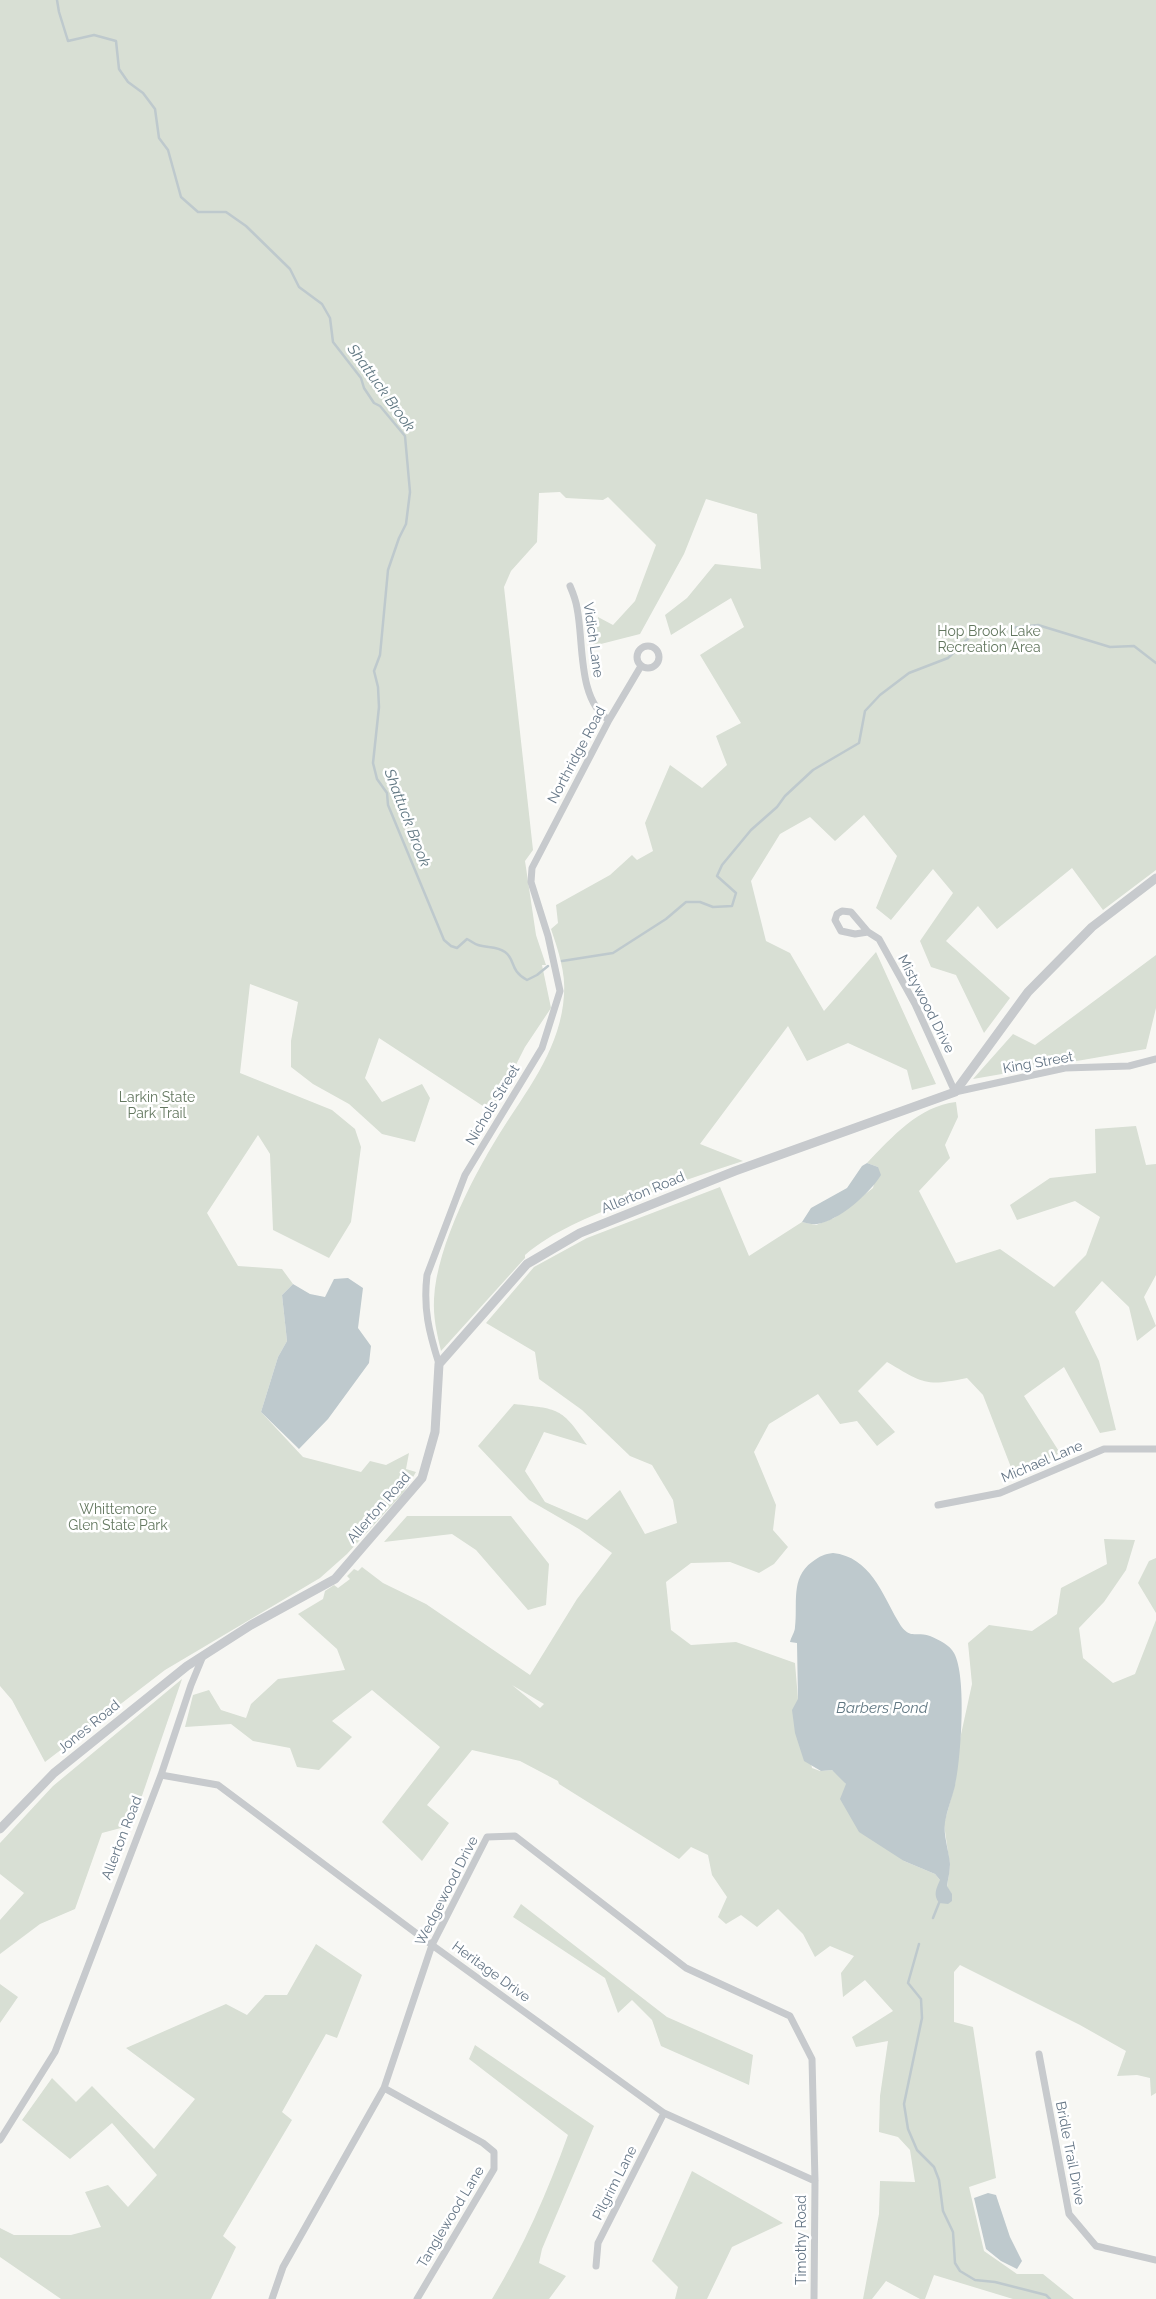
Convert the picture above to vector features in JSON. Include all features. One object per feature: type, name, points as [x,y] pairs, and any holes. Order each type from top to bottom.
[{"type":"street","name":"Vidich Lane","points":[[570,586],[577,608],[588,692],[598,710],[609,720]]},
{"type":"street","name":"Northridge Road","points":[[536,856],[567,803],[609,720],[641,666]]},
{"type":"street","name":"Nichols Street","points":[[439,1364],[428,1329],[427,1275],[465,1175],[542,1048],[560,991],[548,936],[531,882],[532,868],[536,856]]},
{"type":"street","points":[[955,1092],[1028,992],[1092,927],[1156,878]]},
{"type":"street","name":"Mistywood Drive","points":[[868,932],[855,934],[841,931],[835,920],[836,914],[842,911],[851,912],[868,932],[879,939],[915,1004],[955,1092]]},
{"type":"street","name":"King Street","points":[[955,1092],[1065,1068],[1129,1066],[1156,1059]]},
{"type":"street","name":"Allerton Road","points":[[0,2140],[56,2052],[161,1775],[203,1654],[335,1579],[422,1478],[436,1432],[439,1364],[527,1264],[580,1233],[735,1171],[955,1092]]},
{"type":"street","name":"Michael Lane","points":[[938,1505],[1000,1493],[1104,1448],[1156,1449]]},
{"type":"street","name":"Jones Road","points":[[0,1829],[54,1773],[203,1654]]},
{"type":"street","name":"Heritage Drive","points":[[161,1775],[218,1786],[432,1945],[664,2113],[815,2181]]},
{"type":"street","name":"Wedgewood Drive","points":[[272,2299],[283,2267],[384,2088],[432,1945],[487,1837],[515,1836],[686,1968],[790,2016],[812,2059],[815,2181]]},
{"type":"street","name":"Bridle Trail Drive","points":[[1039,2054],[1069,2214],[1096,2246],[1156,2260]]},
{"type":"street","name":"Tanglewood Lane","points":[[384,2088],[483,2143],[494,2152],[494,2169],[416,2299]]},
{"type":"street","name":"Pilgrim Lane","points":[[596,2266],[598,2243],[664,2113]]},
{"type":"street","name":"Timothy Road","points":[[814,2299],[815,2181]]},
{"type":"green space","points":[[0,0],[1156,0],[1156,870],[1103,910],[1072,868],[997,929],[978,906],[946,941],[1010,998],[984,1033],[956,975],[931,967],[920,941],[953,893],[933,869],[891,920],[876,908],[897,856],[864,815],[835,841],[810,817],[780,834],[751,881],[766,941],[790,953],[824,1011],[876,952],[936,1084],[912,1090],[907,1070],[848,1043],[807,1061],[788,1026],[700,1144],[743,1161],[623,1203],[572,1225],[547,1239],[525,1255],[525,1258],[441,1351],[435,1319],[434,1299],[442,1255],[450,1232],[482,1163],[543,1064],[551,1048],[562,1013],[564,978],[551,929],[558,923],[556,905],[610,875],[632,855],[637,860],[653,851],[645,823],[670,765],[702,788],[727,765],[716,736],[741,723],[700,655],[744,627],[731,598],[671,635],[665,615],[687,598],[715,564],[761,569],[757,514],[706,499],[684,554],[640,634],[593,646],[598,617],[613,625],[635,601],[656,545],[608,497],[603,500],[566,498],[560,492],[539,493],[537,542],[511,571],[504,587],[533,850],[525,861],[536,935],[546,965],[542,965],[551,1008],[525,1047],[492,1112],[379,1038],[365,1078],[382,1102],[422,1084],[430,1098],[415,1142],[382,1134],[349,1104],[313,1084],[291,1067],[291,1041],[298,1002],[250,984],[240,1073],[332,1110],[355,1129],[361,1147],[351,1222],[329,1258],[273,1230],[270,1154],[258,1135],[207,1213],[238,1266],[282,1269],[293,1284],[282,1295],[287,1341],[278,1357],[261,1412],[303,1457],[361,1472],[370,1461],[386,1465],[409,1453],[406,1469],[416,1472],[404,1492],[347,1554],[320,1578],[165,1670],[45,1762],[12,1700],[0,1686]]},
{"type":"green space","points":[[1156,955],[1156,1008],[1146,1049],[973,1079],[1013,1034],[1035,1045]]},
{"type":"green space","points":[[956,1102],[958,1117],[945,1145],[950,1158],[919,1191],[956,1263],[1000,1249],[1054,1287],[1086,1255],[1100,1217],[1075,1201],[1017,1220],[1010,1205],[1050,1178],[1096,1173],[1095,1129],[1136,1126],[1146,1165],[1156,1164],[1156,1275],[1144,1297],[1156,1326],[1137,1341],[1129,1307],[1102,1281],[1075,1312],[1099,1361],[1116,1430],[1100,1433],[1064,1367],[1024,1396],[1060,1453],[1014,1475],[983,1395],[967,1378],[942,1382],[925,1381],[909,1375],[887,1362],[858,1391],[895,1432],[877,1446],[857,1421],[840,1424],[818,1394],[769,1424],[754,1452],[776,1505],[773,1530],[788,1547],[774,1564],[759,1573],[730,1562],[691,1563],[666,1582],[671,1630],[691,1645],[736,1642],[795,1663],[798,1699],[812,1768],[820,1771],[832,1770],[840,1776],[904,1861],[935,1874],[951,1893],[947,1887],[950,1866],[944,1824],[955,1784],[960,1739],[972,1684],[968,1643],[989,1625],[1032,1631],[1057,1614],[1061,1588],[1107,1564],[1104,1539],[1135,1540],[1126,1570],[1104,1602],[1079,1628],[1083,1658],[1113,1683],[1135,1674],[1156,1620],[1156,2093],[1151,2096],[1150,2078],[1137,2075],[1117,2076],[1126,2051],[1080,2025],[960,1965],[954,1972],[954,2022],[973,2027],[996,2178],[969,2187],[984,2251],[1017,2274],[1043,2274],[1074,2299],[1013,2299],[934,2275],[925,2299],[920,2299],[886,2281],[872,2299],[863,2299],[879,2214],[880,2181],[915,2182],[910,2150],[898,2137],[879,2132],[880,2096],[888,2041],[856,2047],[852,2037],[893,2011],[865,1980],[843,1997],[841,1973],[854,1956],[830,1946],[815,1957],[803,1934],[778,1909],[757,1927],[741,1915],[726,1924],[718,1917],[727,1897],[712,1875],[708,1855],[691,1847],[679,1859],[559,1784],[558,1781],[520,1761],[472,1750],[427,1805],[449,1823],[422,1861],[382,1822],[440,1747],[372,1690],[332,1721],[352,1737],[319,1770],[297,1767],[290,1748],[253,1741],[231,1724],[185,1727],[193,1695],[209,1690],[221,1710],[246,1718],[251,1704],[278,1679],[345,1670],[337,1649],[298,1614],[323,1599],[325,1591],[334,1585],[338,1588],[350,1579],[347,1576],[354,1569],[358,1571],[362,1567],[383,1583],[426,1604],[530,1675],[577,1599],[612,1553],[579,1529],[529,1500],[478,1446],[514,1404],[540,1407],[558,1412],[571,1423],[587,1445],[544,1432],[525,1471],[545,1502],[587,1520],[620,1490],[645,1534],[677,1523],[673,1500],[652,1465],[630,1456],[582,1410],[539,1379],[535,1352],[486,1323],[534,1267],[587,1238],[720,1187],[749,1256],[802,1222],[816,1225],[834,1218],[873,1188],[878,1167],[867,1163],[876,1153],[896,1133],[918,1116],[943,1105]],"holes":[[[512,1685],[544,1704],[540,1708]]]},
{"type":"green space","points":[[407,1516],[511,1516],[549,1564],[546,1605],[528,1610],[476,1550],[452,1534],[384,1542]]},
{"type":"green space","points":[[1156,1558],[1156,1613],[1138,1583],[1149,1561]]},
{"type":"green space","points":[[182,1679],[132,1825],[102,1833],[75,1909],[40,1924],[0,1954],[0,1920],[24,1893],[0,1874],[0,1843],[53,1786]]},
{"type":"green space","points":[[521,1904],[667,2017],[753,2055],[749,2085],[661,2046],[652,2020],[632,2000],[618,2013],[605,1978],[513,1917]]},
{"type":"green space","points":[[316,1944],[362,1975],[337,2038],[326,2034],[282,2112],[292,2120],[223,2236],[236,2247],[211,2299],[61,2299],[0,2257],[0,2228],[14,2235],[71,2235],[101,2227],[85,2192],[108,2185],[128,2207],[157,2175],[112,2123],[70,2159],[22,2120],[52,2078],[76,2102],[92,2086],[154,2149],[195,2099],[126,2048],[226,2004],[247,2015],[265,1995],[287,1995]]},
{"type":"green space","points":[[0,1984],[18,1997],[0,2023]]},
{"type":"green space","points":[[475,2045],[594,2126],[542,2249],[539,2263],[566,2276],[549,2299],[492,2299],[534,2219],[568,2135],[469,2059]]},
{"type":"green space","points":[[692,2171],[783,2223],[732,2247],[707,2299],[675,2299],[678,2287],[652,2261]]},
{"type":"water","points":[[867,1163],[878,1167],[881,1175],[862,1198],[835,1218],[826,1222],[810,1224],[802,1222],[811,1208],[847,1188],[862,1166]]},
{"type":"water","points":[[348,1278],[363,1288],[358,1328],[371,1346],[369,1363],[328,1419],[299,1449],[261,1412],[278,1357],[287,1341],[282,1295],[293,1284],[310,1294],[325,1297],[334,1279]]},
{"type":"water","name":"Barbers Pond","points":[[833,1553],[857,1561],[866,1569],[880,1588],[902,1627],[909,1633],[930,1636],[944,1643],[954,1653],[958,1664],[962,1698],[959,1757],[955,1786],[945,1822],[945,1838],[950,1864],[947,1886],[952,1894],[952,1901],[948,1904],[939,1903],[937,1900],[936,1892],[940,1880],[935,1874],[904,1861],[859,1832],[840,1799],[846,1784],[832,1770],[821,1771],[804,1761],[795,1733],[792,1710],[798,1699],[797,1643],[790,1642],[795,1629],[796,1592],[800,1576],[805,1568],[820,1557]]},
{"type":"water","points":[[988,2193],[996,2195],[1010,2237],[1022,2261],[1017,2269],[1001,2261],[986,2249],[974,2198]]},
{"type":"waterway","name":"Shattuck Brook","points":[[57,0],[68,41],[94,35],[116,41],[119,69],[128,82],[143,93],[155,109],[159,138],[168,150],[181,197],[198,212],[226,212],[246,226],[290,269],[299,287],[322,304],[330,318],[333,342],[361,378],[364,388],[374,403],[380,406],[405,436],[410,492],[406,524],[388,570],[380,655],[374,671],[378,687],[379,707],[373,763],[377,779],[387,793],[388,805],[444,940],[457,948],[467,939],[477,945],[502,950],[511,958],[518,973],[527,980],[548,966]]},
{"type":"waterway","name":"Shattuck Brook","points":[[562,961],[613,953],[666,919],[686,902],[700,902],[713,907],[732,906],[736,893],[717,876],[722,865],[751,830],[777,807],[785,796],[813,770],[859,743],[865,711],[880,695],[909,673],[948,658],[975,632],[1038,625],[1110,647],[1134,646],[1156,663]]},
{"type":"waterway","points":[[933,1918],[939,1903]]},
{"type":"waterway","points":[[919,1944],[908,1983],[921,1999],[922,2018],[904,2104],[908,2129],[917,2150],[934,2167],[939,2180],[943,2211],[953,2232],[955,2263],[960,2271],[975,2280],[995,2282],[1046,2295],[1050,2299]]},
{"type":"park label","name":"Hop Brook Lake Recreation Area","points":[[989,640]]},
{"type":"park label","name":"Larkin State Park Trail","points":[[157,1106]]},
{"type":"park label","name":"Whittemore Glen State Park","points":[[118,1518]]}]
